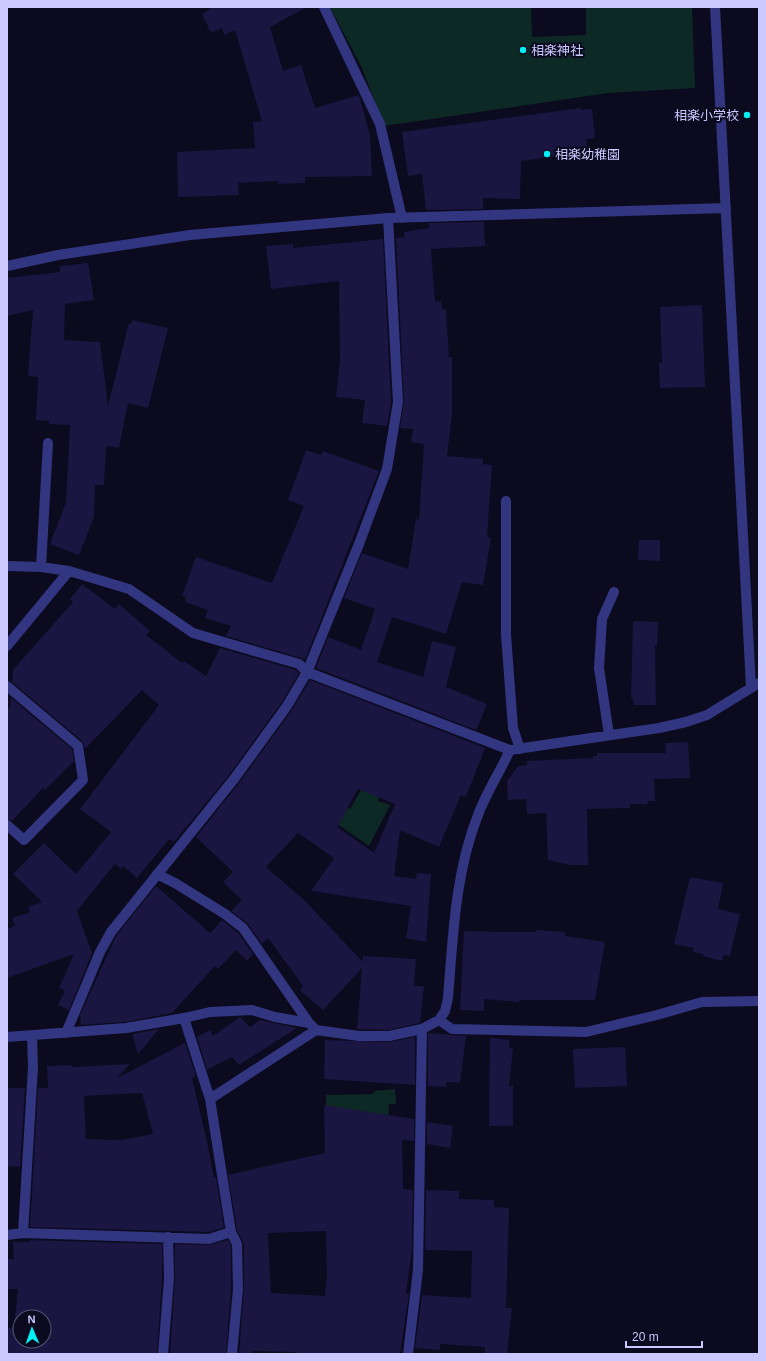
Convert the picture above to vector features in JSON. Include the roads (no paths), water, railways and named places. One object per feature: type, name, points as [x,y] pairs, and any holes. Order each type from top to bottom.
[{"type":"street","points":[[324,7],[380,124],[402,218]]},
{"type":"street","points":[[7,566],[41,567],[69,571],[129,589],[193,633],[299,664],[307,672],[515,750],[659,728],[686,722],[707,715],[755,685],[715,7]]},
{"type":"street","points":[[7,266],[58,255],[190,235],[388,218],[726,208]]},
{"type":"street","points":[[66,1034],[100,952],[111,932],[234,779],[287,706],[307,672],[359,544],[387,469],[398,402],[388,218]]},
{"type":"street","points":[[41,567],[48,443]]},
{"type":"street","points":[[7,1037],[66,1034],[126,1028],[210,1012],[252,1010],[312,1027],[359,1036],[381,1036],[422,1029],[439,1020],[445,1011],[448,998],[457,894],[466,853],[478,815],[515,750],[506,635],[506,501]]},
{"type":"street","points":[[7,646],[69,571]]},
{"type":"street","points":[[609,735],[599,668],[602,619],[614,592]]},
{"type":"street","points":[[7,686],[78,746],[83,780],[24,840],[7,825]]},
{"type":"street","points":[[157,874],[200,899],[242,928],[312,1027]]},
{"type":"street","points":[[439,1020],[452,1029],[586,1032],[657,1015],[702,1002],[759,1001]]},
{"type":"street","points":[[184,1018],[210,1099],[231,1232],[237,1244],[238,1289],[232,1354]]},
{"type":"street","points":[[210,1099],[312,1027]]},
{"type":"street","points":[[408,1354],[418,1270],[422,1029]]},
{"type":"street","points":[[23,1233],[33,1075],[32,1036]]},
{"type":"street","points":[[7,1235],[23,1233],[209,1239],[231,1232]]},
{"type":"street","points":[[163,1354],[169,1279],[168,1237]]},
{"type":"place","name":"相楽神社","points":[[523,50]]},
{"type":"place","name":"相楽小学校","points":[[747,115]]},
{"type":"place","name":"相楽幼稚園","points":[[547,154]]}]
